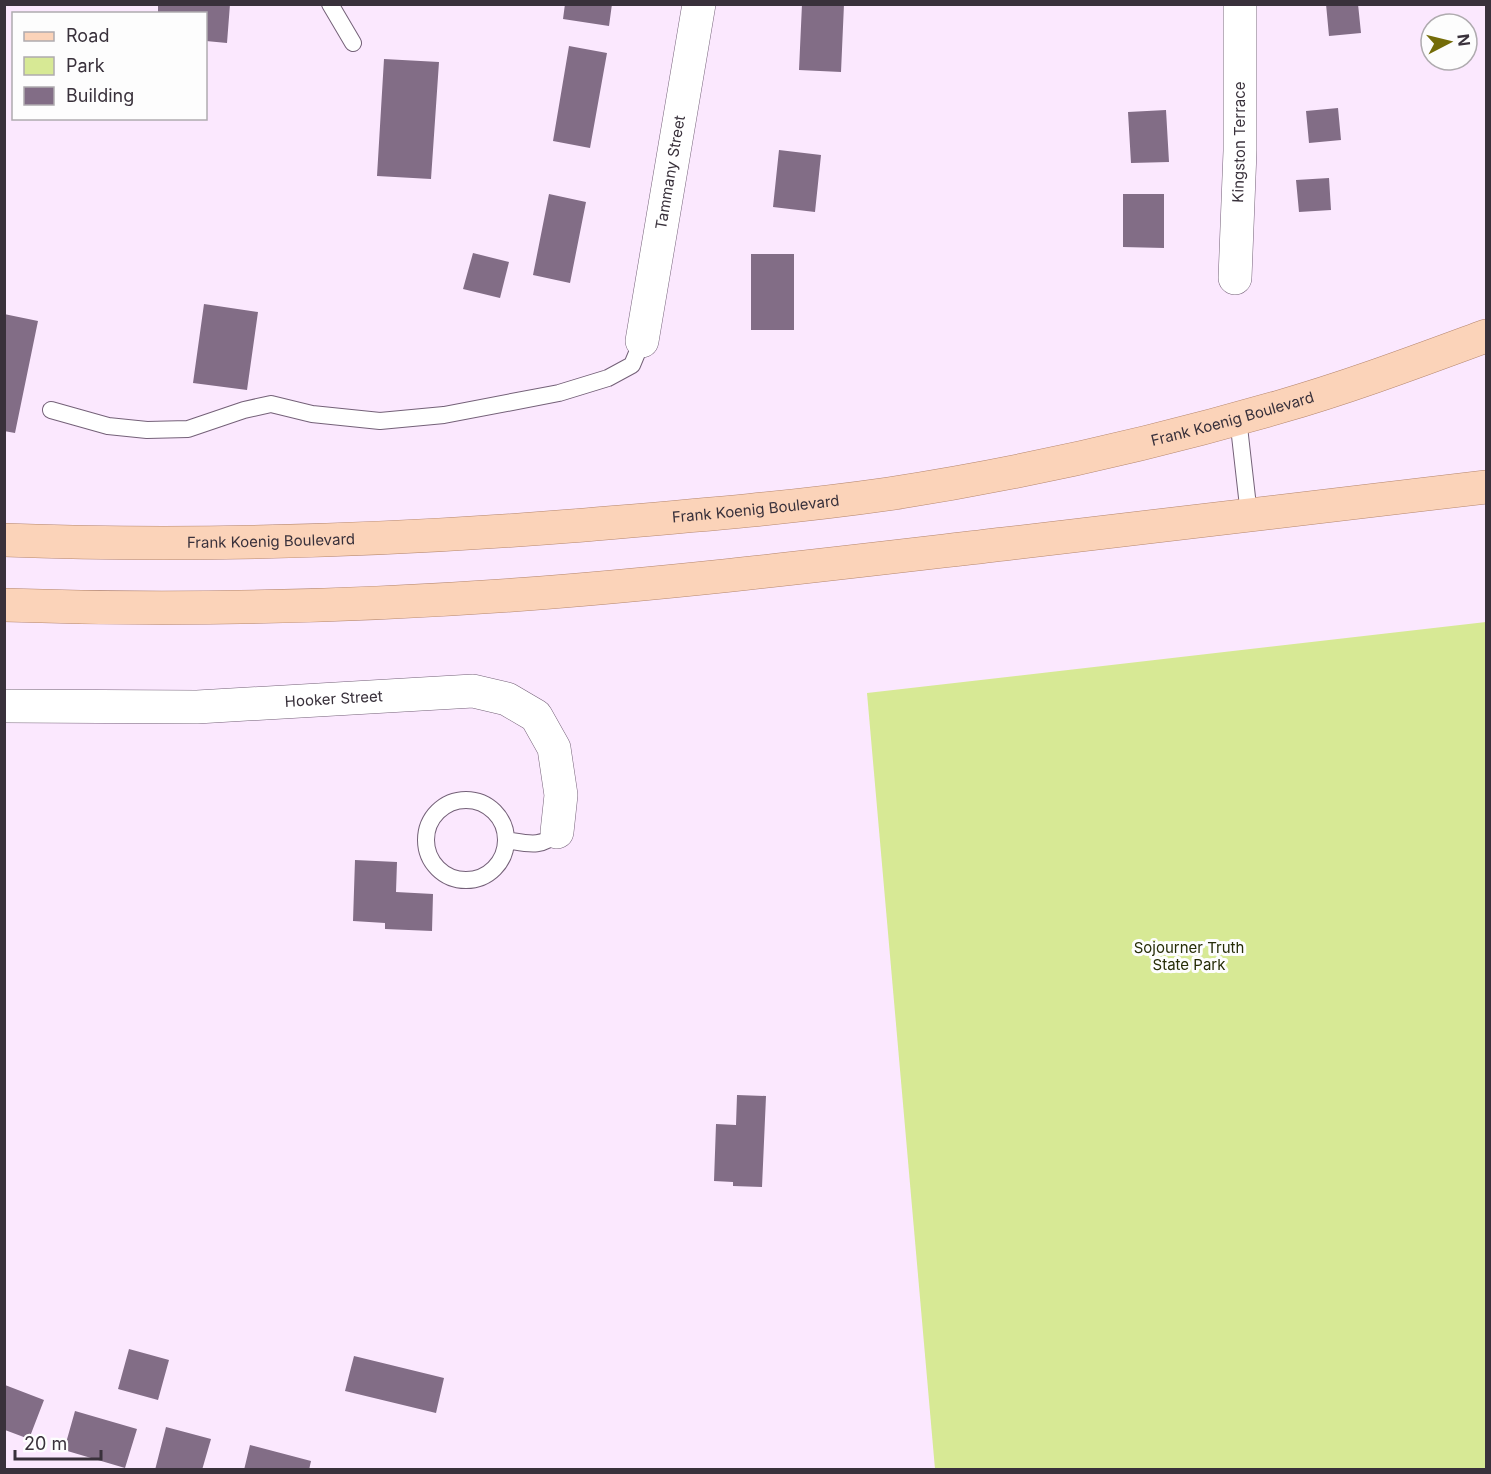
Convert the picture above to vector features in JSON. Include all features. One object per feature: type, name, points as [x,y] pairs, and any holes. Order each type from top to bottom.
[{"type":"main road","name":"Frank Koenig Boulevard","points":[[4,540],[94,544],[175,544],[389,538],[507,531],[721,513],[888,493],[977,478],[1131,446],[1238,418],[1351,384],[1486,336]]},
{"type":"main road","points":[[4,605],[210,608],[403,602],[512,595],[718,577],[1486,487]]},
{"type":"street","name":"Tammany Street","points":[[642,341],[699,4]]},
{"type":"street","name":"Kingston Terrace","points":[[1235,278],[1240,151],[1240,4]]},
{"type":"street","name":"Hooker Street","points":[[4,706],[197,707],[473,691],[507,699],[536,717],[554,748],[561,795],[557,832]]},
{"type":"lane","points":[[330,4],[353,43]]},
{"type":"lane","points":[[51,410],[108,426],[147,430],[188,429],[271,404],[312,414],[380,421],[444,415],[559,393],[608,378],[632,365],[642,341]]},
{"type":"lane","points":[[1238,418],[1249,515]]},
{"type":"lane","points":[[467,799],[479,801],[499,816],[506,840],[504,853],[489,873],[477,879],[464,881],[440,872],[431,862],[426,850],[425,837],[434,814],[444,805],[455,800],[467,799]]},
{"type":"lane","points":[[506,840],[531,844],[549,840],[557,832]]},
{"type":"green space","name":"Sojourner Truth State Park","points":[[1486,622],[1486,1469],[935,1469],[867,693]]},
{"type":"building","points":[[158,4],[230,4],[227,43],[207,41],[207,12],[158,12]]},
{"type":"building","points":[[565,4],[612,4],[609,26],[563,19]]},
{"type":"building","points":[[802,4],[844,4],[841,72],[799,70]]},
{"type":"building","points":[[1326,4],[1358,4],[1361,33],[1329,36]]},
{"type":"building","points":[[569,46],[607,53],[590,148],[553,141]]},
{"type":"building","points":[[384,59],[439,62],[431,179],[377,176]]},
{"type":"building","points":[[1338,108],[1341,140],[1309,143],[1306,111]]},
{"type":"building","points":[[1166,110],[1169,162],[1131,163],[1128,112]]},
{"type":"building","points":[[779,150],[821,155],[815,212],[773,207]]},
{"type":"building","points":[[1329,178],[1331,210],[1299,212],[1296,180]]},
{"type":"building","points":[[549,194],[586,202],[570,283],[533,275]]},
{"type":"building","points":[[1123,194],[1164,194],[1164,248],[1123,247]]},
{"type":"building","points":[[473,253],[509,262],[500,298],[463,289]]},
{"type":"building","points":[[751,254],[794,254],[794,330],[751,330]]},
{"type":"building","points":[[204,304],[258,312],[247,390],[193,383]]},
{"type":"building","points":[[4,314],[38,321],[15,433],[4,431]]},
{"type":"building","points":[[355,860],[397,862],[396,892],[433,894],[432,931],[385,929],[385,923],[353,921]]},
{"type":"building","points":[[737,1095],[766,1096],[762,1187],[733,1186],[733,1182],[714,1181],[716,1124],[736,1125]]},
{"type":"building","points":[[129,1349],[169,1360],[158,1400],[118,1389]]},
{"type":"building","points":[[354,1356],[444,1378],[436,1413],[345,1391]]},
{"type":"building","points":[[5,1385],[44,1400],[29,1439],[5,1430]]},
{"type":"building","points":[[75,1411],[137,1429],[125,1468],[64,1450]]},
{"type":"building","points":[[166,1427],[211,1439],[202,1470],[155,1470]]},
{"type":"building","points":[[250,1445],[311,1461],[309,1470],[244,1470]]}]
